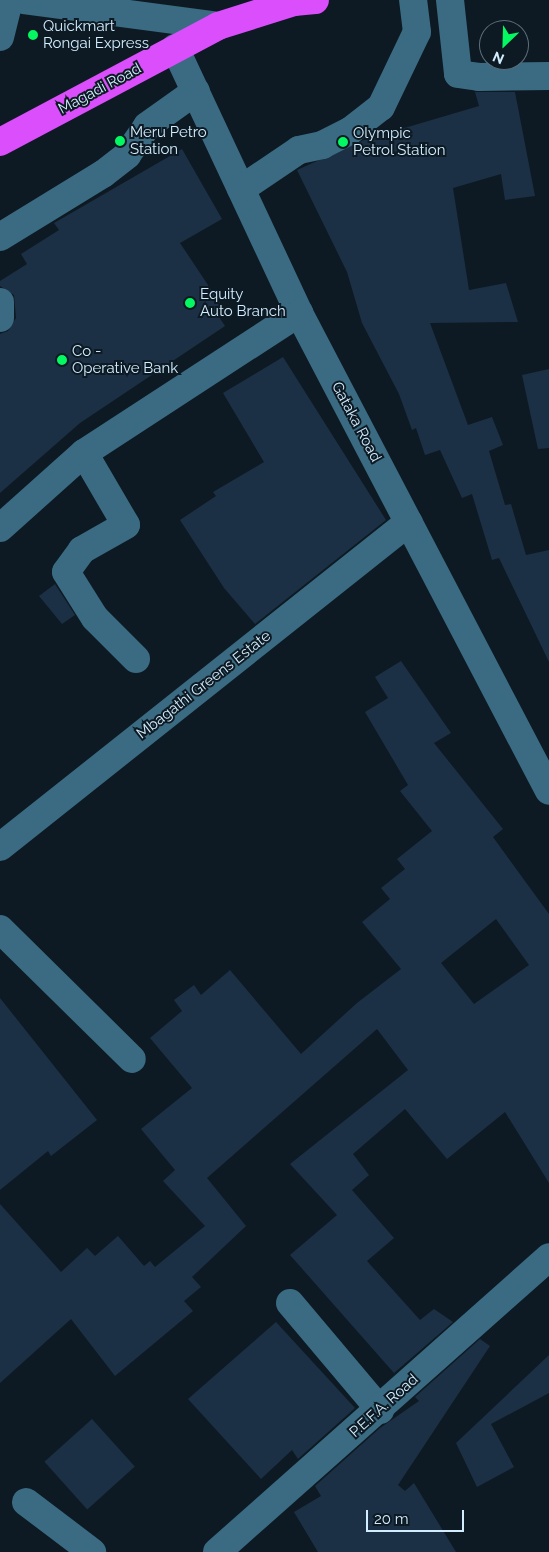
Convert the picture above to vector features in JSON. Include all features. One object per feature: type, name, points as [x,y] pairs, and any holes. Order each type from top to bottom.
[{"type":"highway","name":"Magadi Road","points":[[0,142],[218,26],[245,8],[314,0]]},
{"type":"street","points":[[0,37],[10,0]]},
{"type":"street","points":[[24,0],[218,26]]},
{"type":"street","points":[[241,189],[299,150],[322,145],[350,131],[381,107],[418,32],[413,0]]},
{"type":"street","points":[[450,0],[458,74],[479,77],[549,76]]},
{"type":"street","name":"Gataka Road","points":[[175,48],[299,313],[549,791]]},
{"type":"street","points":[[0,237],[103,174],[127,155],[147,126],[196,91]]},
{"type":"street","points":[[0,302],[0,318]]},
{"type":"street","points":[[0,528],[84,453],[299,313]]},
{"type":"street","points":[[84,453],[126,525],[82,550],[66,572],[95,618],[136,659]]},
{"type":"street","name":"Mbagathi Greens Estate","points":[[0,847],[409,522]]},
{"type":"street","points":[[0,929],[132,1058]]},
{"type":"street","name":"P.E.F.A. Road","points":[[217,1552],[380,1410],[549,1257]]},
{"type":"street","points":[[290,1303],[380,1410]]},
{"type":"street","points":[[26,1502],[92,1552]]},
{"type":"building","points":[[475,92],[515,92],[535,196],[505,200],[501,174],[453,188],[469,290],[506,283],[518,322],[430,323],[468,425],[492,417],[503,445],[489,451],[505,505],[511,504],[526,555],[549,550],[549,662],[499,558],[492,560],[472,494],[462,498],[440,450],[425,455],[416,428],[412,430],[399,394],[362,323],[347,272],[297,170],[364,140],[479,106]]},
{"type":"building","points":[[182,149],[222,219],[180,243],[224,309],[217,314],[225,326],[80,423],[0,493],[0,334],[8,331],[16,318],[14,295],[0,286],[0,281],[27,264],[21,254],[59,230],[54,223]]},
{"type":"building","points":[[283,357],[386,520],[255,624],[224,588],[180,520],[216,496],[213,492],[264,462],[223,393]]},
{"type":"building","points":[[549,369],[549,448],[538,449],[522,375]]},
{"type":"building","points":[[55,584],[75,615],[62,624],[39,596]]},
{"type":"building","points":[[401,661],[451,733],[434,743],[503,829],[493,837],[549,914],[549,1183],[505,1112],[447,1159],[405,1109],[353,1154],[369,1175],[352,1190],[394,1238],[367,1261],[420,1320],[434,1309],[453,1322],[394,1373],[290,1255],[337,1215],[290,1164],[408,1070],[377,1029],[207,1178],[246,1226],[192,1277],[201,1287],[184,1301],[193,1311],[115,1376],[71,1319],[0,1383],[0,1204],[61,1272],[87,1248],[95,1256],[118,1236],[144,1266],[150,1261],[155,1267],[205,1226],[163,1181],[175,1170],[141,1129],[192,1088],[150,1038],[182,1011],[174,1000],[194,985],[201,995],[230,970],[301,1054],[357,1003],[401,969],[362,922],[390,899],[381,888],[405,869],[397,859],[432,831],[400,791],[408,785],[365,712],[388,698],[375,677]],"holes":[[[496,919],[529,965],[474,1004],[441,963]]]},
{"type":"building","points":[[0,998],[97,1120],[51,1156],[48,1151],[0,1190]]},
{"type":"building","points":[[276,1322],[355,1408],[298,1459],[292,1450],[261,1479],[188,1399]]},
{"type":"building","points":[[480,1339],[490,1346],[398,1485],[405,1491],[414,1483],[456,1552],[318,1552],[294,1512],[321,1496],[315,1486],[380,1428],[419,1401],[415,1397]]},
{"type":"building","points":[[549,1355],[549,1393],[491,1424],[514,1467],[477,1487],[456,1443]]},
{"type":"building","points":[[92,1419],[135,1467],[87,1509],[44,1462]]},
{"type":"place","name":"Quickmart Rongai Express","points":[[33,35]]},
{"type":"place","name":"Meru Petro Station","points":[[120,141]]},
{"type":"place","name":"Olympic Petrol Station","points":[[343,142]]},
{"type":"place","name":"Equity Auto Branch","points":[[190,303]]},
{"type":"place","name":"Co - Operative Bank","points":[[62,360]]}]
